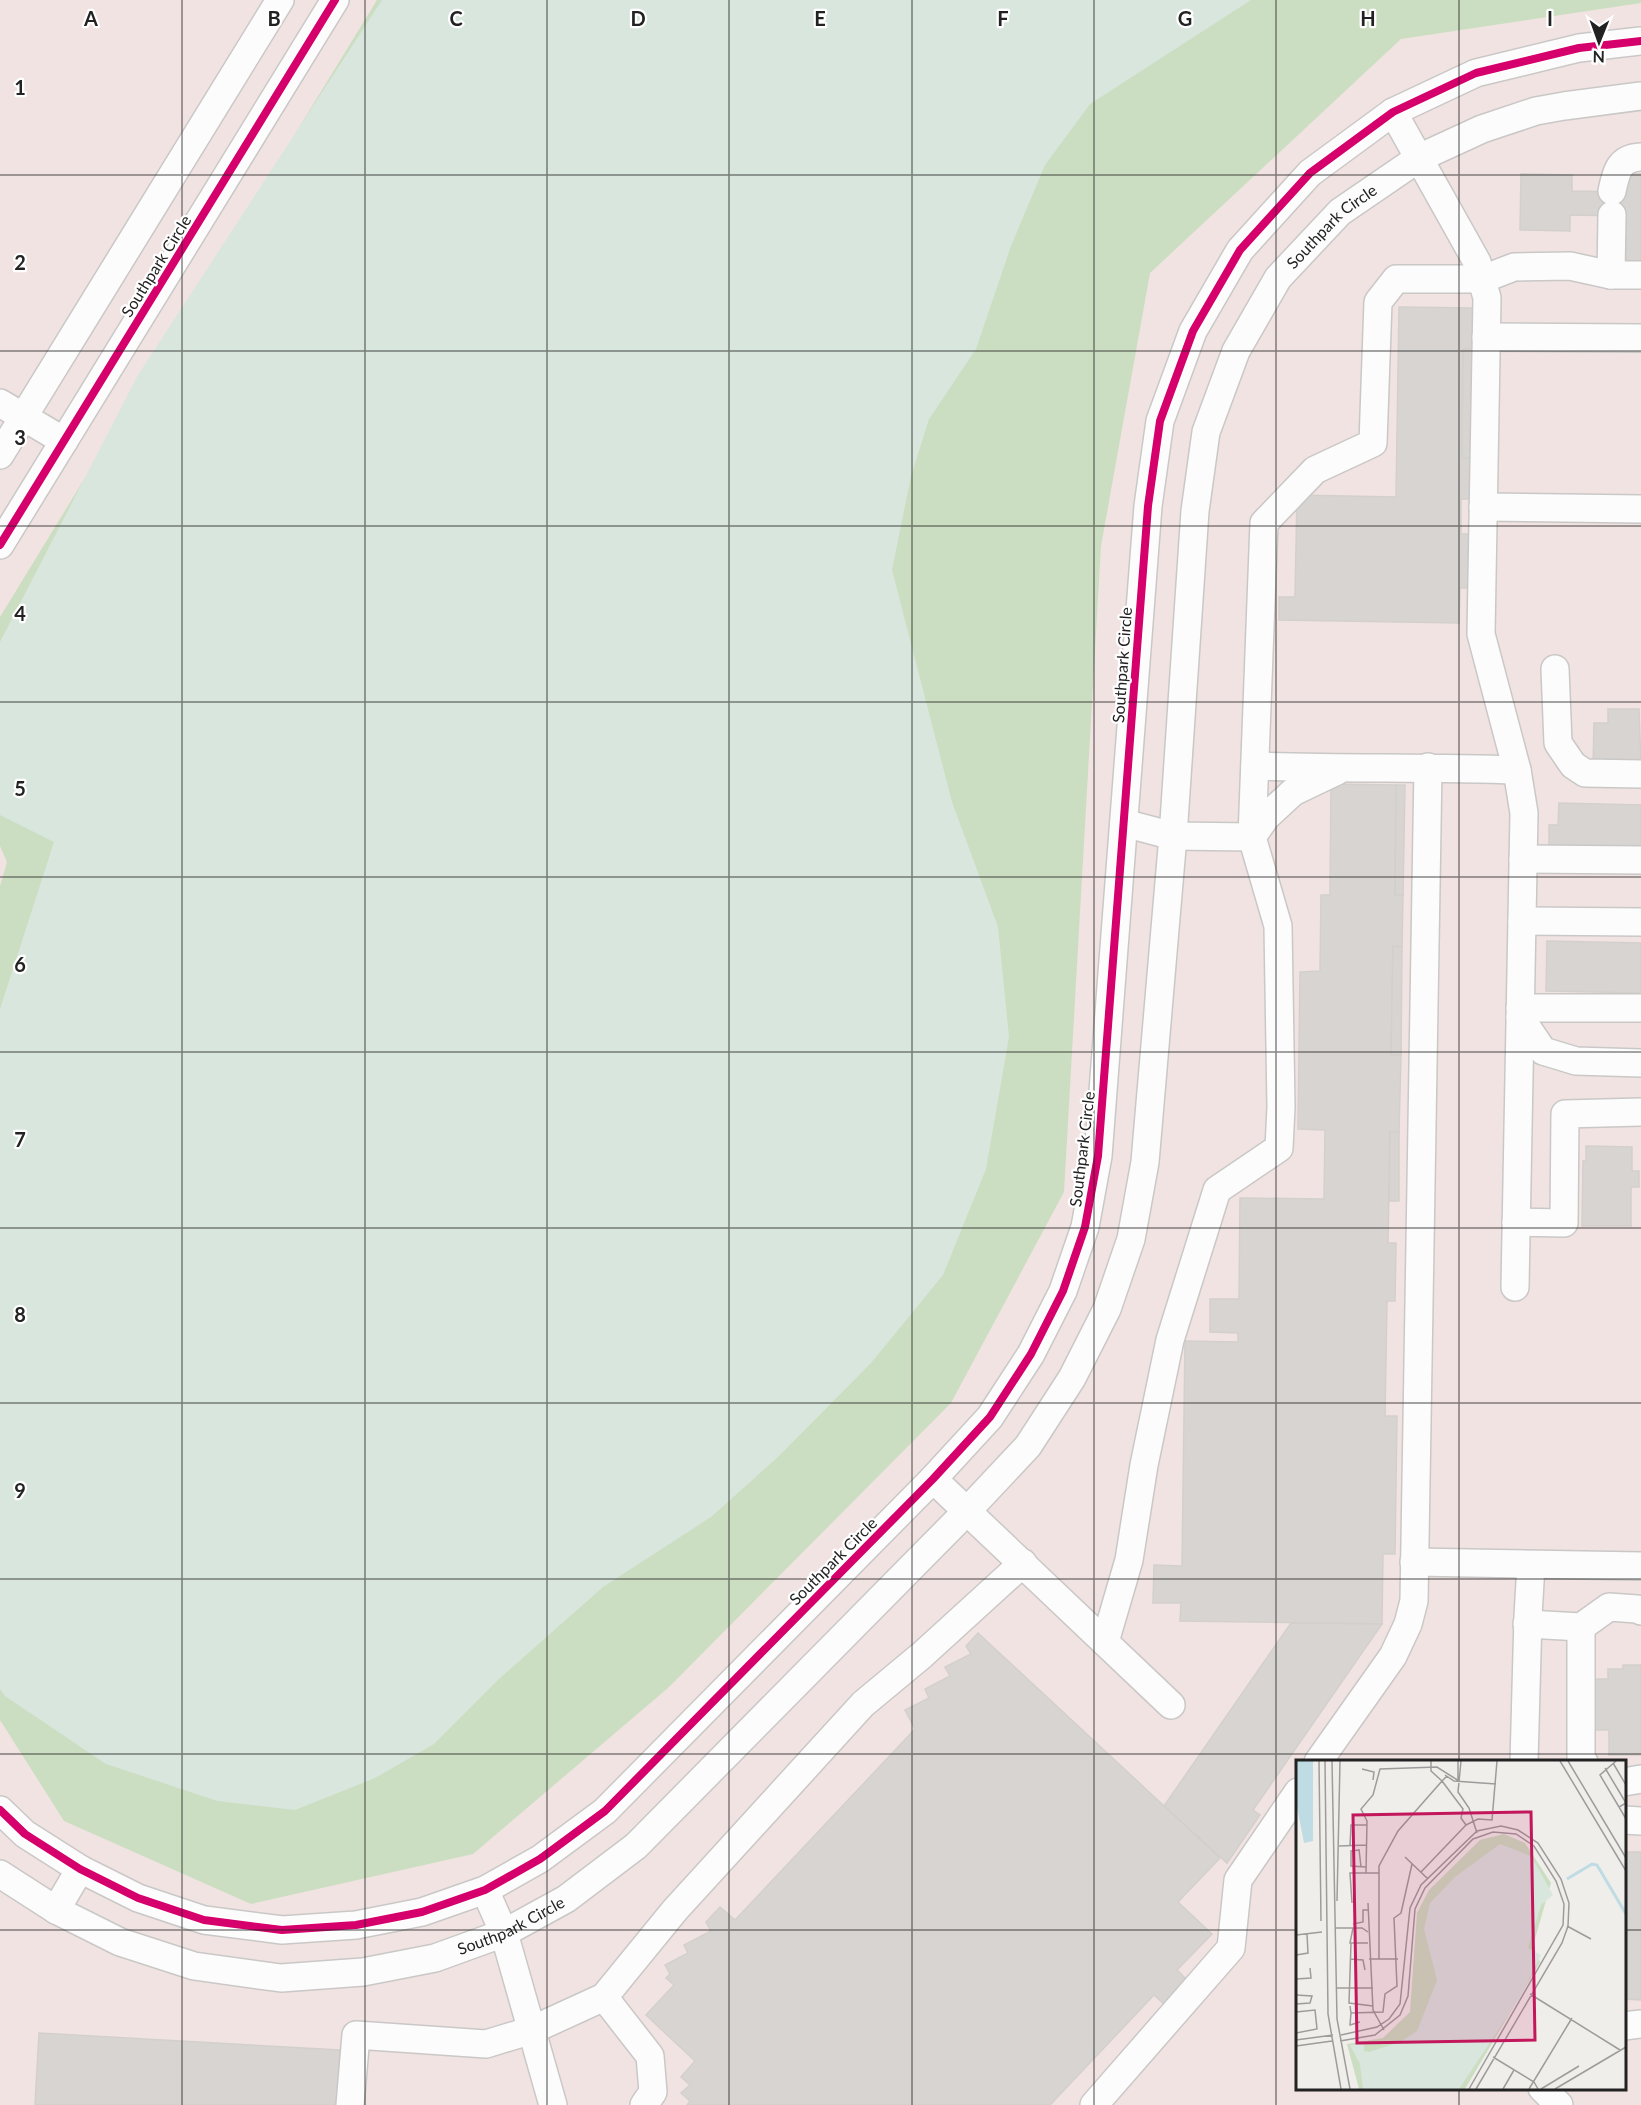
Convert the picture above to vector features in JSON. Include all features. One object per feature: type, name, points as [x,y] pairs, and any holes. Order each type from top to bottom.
[{"type":"street","name":"Southpark Circle","points":[[0,455],[279,0]]},
{"type":"street","name":"Southpark Circle","points":[[0,545],[335,0]]},
{"type":"street","name":"Southpark Circle","points":[[0,1810],[25,1834],[80,1869],[138,1898],[204,1920],[282,1930],[356,1925],[422,1912],[484,1890],[540,1859],[605,1811],[933,1479],[990,1417],[1031,1354],[1063,1291],[1085,1227],[1098,1156],[1148,506],[1160,420],[1193,331],[1240,250],[1310,173],[1393,112],[1476,73],[1579,48],[1641,40]]},
{"type":"street","name":"Southpark Circle","points":[[0,1874],[56,1910],[120,1942],[194,1966],[281,1978],[363,1972],[435,1958],[504,1933],[566,1899],[636,1846],[967,1511],[1028,1446],[1072,1378],[1107,1309],[1131,1239],[1145,1162],[1173,836],[1195,511],[1206,432],[1236,351],[1278,278],[1340,212],[1419,158],[1482,129],[1536,111],[1641,96]]},
{"type":"street","points":[[1393,112],[1477,262],[1487,298],[1481,634],[1517,770],[1524,813],[1515,1287]]},
{"type":"street","points":[[1611,275],[1612,203],[1616,171],[1624,163],[1641,157]]},
{"type":"street","points":[[1105,1642],[1129,1560],[1144,1465],[1170,1340],[1217,1190],[1280,1148],[1278,926],[1252,837],[1264,523],[1315,470],[1373,443],[1378,302],[1396,279],[1483,279],[1514,267],[1570,266],[1611,275],[1641,275]]},
{"type":"street","points":[[1486,337],[1641,338]]},
{"type":"street","points":[[0,403],[64,441]]},
{"type":"street","points":[[1483,507],[1641,509]]},
{"type":"street","points":[[1556,669],[1558,743],[1573,765],[1585,772],[1641,774]]},
{"type":"street","points":[[1255,766],[1517,770]]},
{"type":"street","points":[[1319,1760],[1393,1656],[1408,1624],[1414,1601],[1428,767]]},
{"type":"street","points":[[1252,837],[1266,817],[1293,792],[1341,769]]},
{"type":"street","points":[[1124,823],[1173,836],[1252,837]]},
{"type":"street","points":[[1523,859],[1641,860]]},
{"type":"street","points":[[1522,921],[1641,922]]},
{"type":"street","points":[[1520,1013],[1641,1008]]},
{"type":"street","points":[[1520,1013],[1543,1051],[1576,1061],[1641,1062]]},
{"type":"street","points":[[1516,1222],[1564,1223],[1565,1114],[1641,1112]]},
{"type":"street","points":[[933,1479],[1171,1706]]},
{"type":"street","points":[[1414,1562],[1641,1566]]},
{"type":"street","points":[[350,2105],[356,2035],[486,2044],[532,2030],[604,1997],[675,1910],[862,1704],[922,1655],[1023,1563]]},
{"type":"street","points":[[1524,1760],[1527,1624],[1531,1565]]},
{"type":"street","points":[[1527,1624],[1581,1627],[1609,1607],[1641,1611]]},
{"type":"street","points":[[1581,1627],[1581,1758],[1583,1760]]},
{"type":"street","points":[[1626,1782],[1641,1779]]},
{"type":"street","points":[[1094,2105],[1231,1948],[1238,1880],[1296,1795]]},
{"type":"street","points":[[1626,1820],[1641,1821]]},
{"type":"street","points":[[56,1910],[80,1869]]},
{"type":"street","points":[[484,1890],[504,1933],[553,2105]]},
{"type":"street","points":[[604,1997],[651,2056],[653,2092],[644,2105]]},
{"type":"street","points":[[1626,2025],[1641,2024]]},
{"type":"street","points":[[1544,2090],[1559,2105]]},
{"type":"shaded area","points":[[0,0],[1641,0],[1641,2105],[0,2105]]},
{"type":"shaded area","points":[[382,0],[1251,0],[1090,104],[1045,165],[1011,246],[976,349],[929,419],[911,476],[892,570],[952,802],[998,927],[1009,1037],[986,1169],[943,1275],[871,1363],[779,1456],[711,1517],[603,1587],[500,1678],[434,1744],[375,1778],[295,1810],[217,1801],[106,1764],[5,1696],[0,1689],[0,1009],[54,842],[0,815],[0,642],[138,375]]},
{"type":"green space","points":[[377,0],[1641,0],[1641,3],[1401,39],[1150,273],[1101,546],[1064,1192],[951,1403],[668,1688],[473,1854],[251,1904],[64,1821],[0,1720],[0,886],[7,862],[0,846],[0,617]]},
{"type":"building","points":[[1521,174],[1572,175],[1572,191],[1626,192],[1626,174],[1641,174],[1641,270],[1626,270],[1626,216],[1570,215],[1570,231],[1520,230]]},
{"type":"building","points":[[1399,307],[1473,308],[1473,349],[1463,349],[1462,458],[1471,458],[1470,499],[1461,499],[1461,534],[1471,534],[1470,588],[1460,588],[1459,623],[1279,620],[1279,597],[1295,597],[1297,495],[1396,497]]},
{"type":"building","points":[[1463,349],[1473,349],[1471,458],[1462,458]]},
{"type":"building","points":[[1608,709],[1639,709],[1641,768],[1593,767],[1594,723],[1608,723]]},
{"type":"building","points":[[1331,784],[1396,785],[1395,895],[1403,895],[1402,947],[1393,946],[1391,1055],[1401,1055],[1399,1132],[1390,1132],[1388,1243],[1396,1243],[1395,1301],[1387,1301],[1385,1416],[1397,1416],[1395,1554],[1383,1554],[1382,1624],[1180,1621],[1181,1603],[1153,1603],[1154,1565],[1182,1566],[1185,1341],[1238,1342],[1238,1333],[1210,1332],[1210,1299],[1239,1299],[1240,1198],[1324,1199],[1325,1130],[1298,1129],[1300,972],[1320,971],[1321,895],[1330,895]]},
{"type":"building","points":[[1396,785],[1405,785],[1403,895],[1395,895]]},
{"type":"building","points":[[1559,803],[1641,805],[1641,849],[1549,848],[1549,825],[1558,825]]},
{"type":"building","points":[[1547,941],[1641,943],[1641,993],[1546,991]]},
{"type":"building","points":[[1393,946],[1402,947],[1401,1055],[1391,1055]]},
{"type":"building","points":[[1390,1132],[1399,1132],[1399,1201],[1389,1201]]},
{"type":"building","points":[[1586,1146],[1632,1147],[1632,1171],[1639,1171],[1639,1187],[1631,1187],[1631,1226],[1582,1226],[1583,1161],[1586,1161]]},
{"type":"building","points":[[1291,1623],[1382,1624],[1253,1810],[1260,1815],[1227,1863],[1164,1806]]},
{"type":"building","points":[[978,1633],[1220,1858],[1178,1902],[1212,1934],[1177,1970],[1187,1980],[1164,2004],[1154,1995],[1050,2105],[687,2105],[690,2101],[681,2093],[690,2085],[681,2077],[695,2061],[646,2015],[674,1985],[666,1978],[670,1974],[665,1965],[688,1953],[684,1945],[711,1931],[706,1922],[720,1907],[735,1920],[915,1729],[905,1710],[929,1698],[925,1689],[950,1676],[945,1667],[971,1654],[966,1646]]},
{"type":"building","points":[[1623,1665],[1641,1665],[1641,1755],[1609,1755],[1609,1730],[1594,1730],[1595,1679],[1608,1679],[1608,1669],[1623,1669]]},
{"type":"building","points":[[1626,1852],[1641,1852],[1641,2000],[1626,1999]]},
{"type":"building","points":[[39,2033],[340,2050],[337,2105],[35,2105]]},
{"type":"cycle path","points":[[0,545],[335,0]]},
{"type":"cycle path","points":[[0,1810],[25,1834],[80,1869],[138,1898],[204,1920],[282,1930],[356,1925],[422,1912],[485,1890],[540,1859],[605,1811],[933,1479],[990,1417],[1031,1354],[1063,1291],[1085,1227],[1098,1156],[1148,506],[1160,421],[1193,331],[1240,250],[1310,173],[1393,112],[1476,73],[1579,48],[1641,41]]}]
